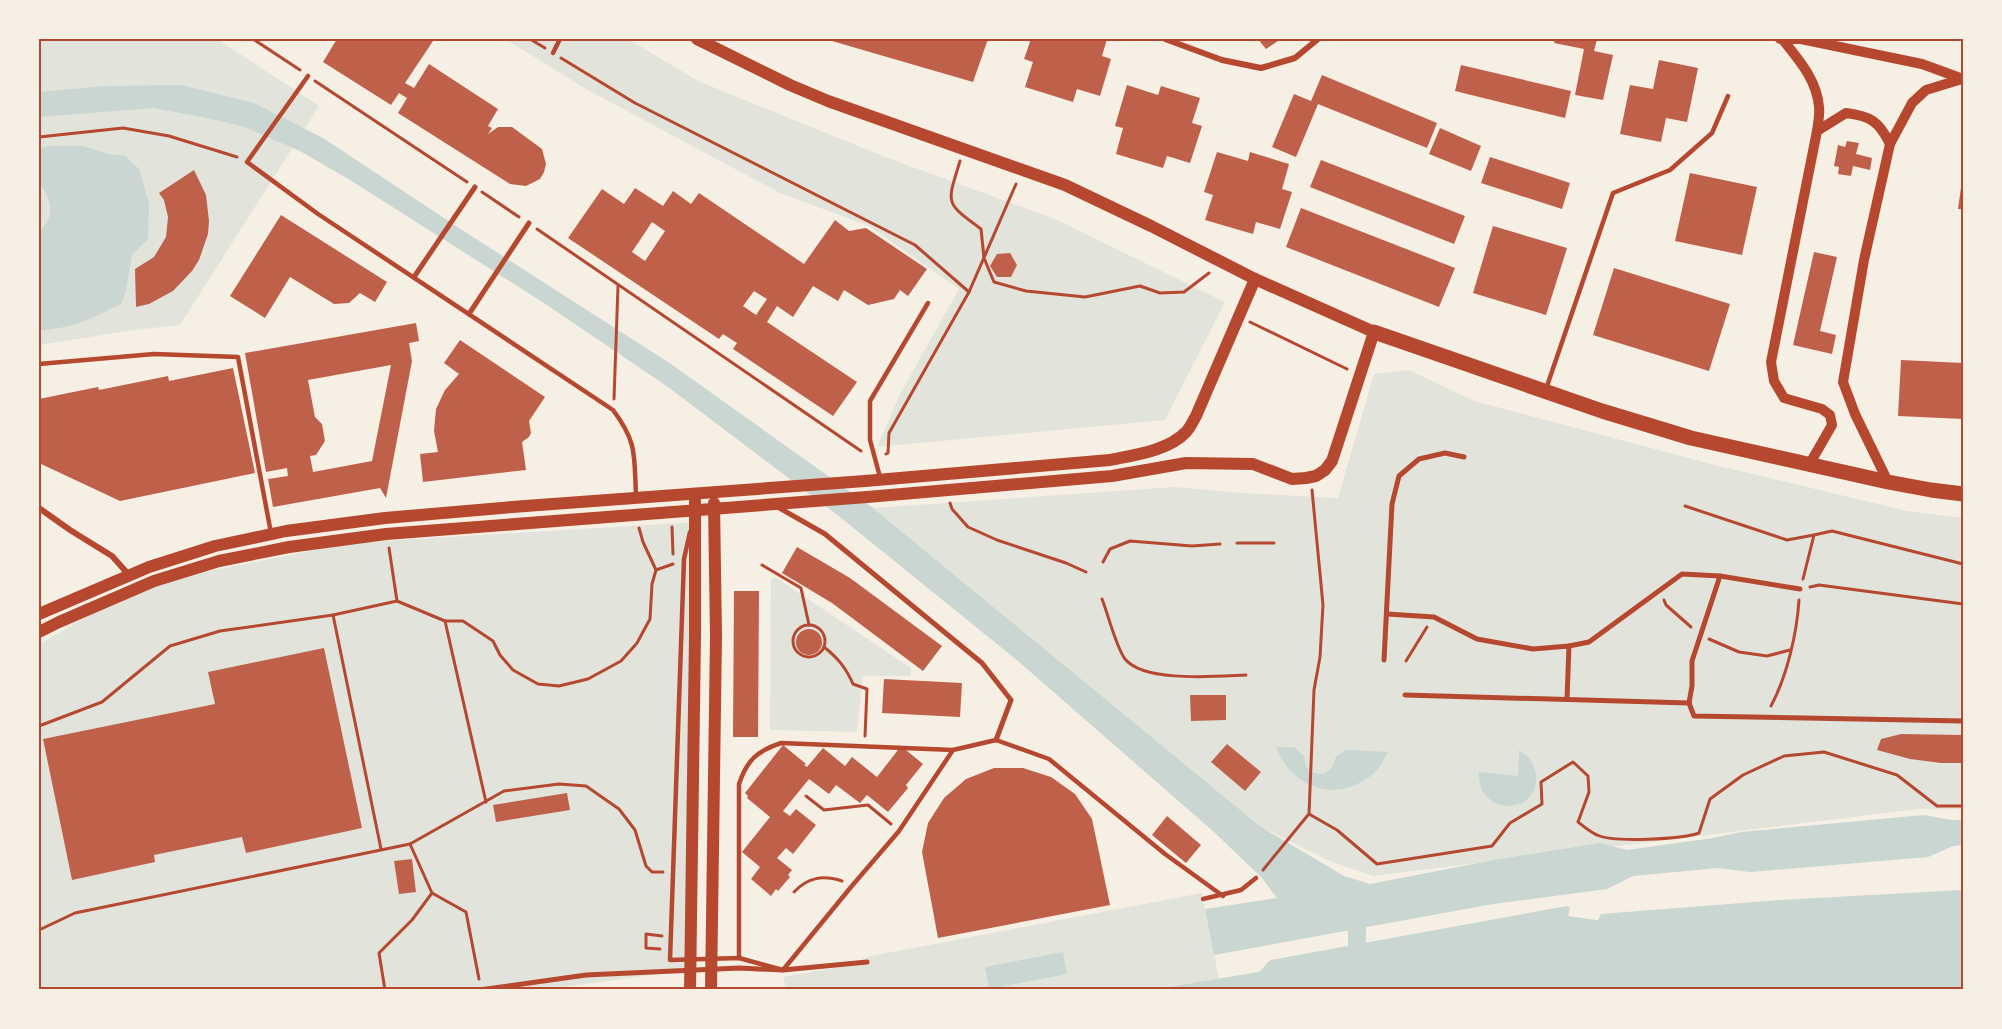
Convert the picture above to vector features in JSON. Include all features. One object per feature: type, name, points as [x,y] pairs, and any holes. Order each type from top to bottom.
[{"type":"main road","points":[[704,41],[790,85],[879,120],[1022,168],[1065,185],[1152,226],[1255,279],[1374,332],[1691,438],[1888,482],[1963,494]]},
{"type":"main road","points":[[39,614],[149,567],[215,546],[272,534],[385,518],[881,480],[1110,460],[1142,453],[1175,441],[1187,432],[1255,279]]},
{"type":"main road","points":[[39,632],[59,621],[154,581],[219,561],[289,547],[387,534],[1112,476],[1186,463],[1253,464],[1292,479],[1310,477],[1325,470],[1332,461],[1374,332]]},
{"type":"main road","points":[[711,990],[716,636],[714,493]]},
{"type":"main road","points":[[690,990],[695,636],[694,494]]},
{"type":"street","points":[[1165,39],[1222,60],[1261,68],[1295,58],[1318,39]]},
{"type":"street","points":[[1781,39],[1801,39],[1922,64],[1962,79]]},
{"type":"street","points":[[1781,39],[1800,61],[1815,85],[1820,108],[1771,362],[1774,381],[1784,398],[1822,409],[1830,415],[1832,425],[1809,465]]},
{"type":"street","points":[[1888,482],[1843,382],[1864,260],[1890,144],[1911,103],[1926,90],[1962,79]]},
{"type":"street","points":[[1817,131],[1846,113],[1859,115],[1874,120],[1884,131],[1890,144]]},
{"type":"street","points":[[414,277],[475,187]]},
{"type":"street","points":[[470,314],[529,223]]},
{"type":"street","points":[[1384,660],[1392,504],[1400,476],[1419,459],[1445,453],[1464,457]]},
{"type":"street","points":[[748,490],[825,534],[982,663],[1011,700],[996,740]]},
{"type":"street","points":[[39,508],[112,556],[129,575]]},
{"type":"street","points":[[1387,614],[1434,617],[1477,639],[1533,649],[1589,642],[1682,574],[1720,576],[1800,589]]},
{"type":"street","points":[[1720,576],[1692,661],[1689,703],[1694,716],[1963,721]]},
{"type":"street","points":[[1567,699],[1569,646]]},
{"type":"street","points":[[1405,695],[1689,703]]},
{"type":"street","points":[[480,990],[586,975],[739,968],[783,970],[867,962]]},
{"type":"lane","points":[[553,53],[560,39]]},
{"type":"lane","points":[[308,76],[247,162],[318,214],[613,410],[626,428],[634,449],[636,498]]},
{"type":"lane","points":[[1545,391],[1613,193],[1670,170],[1712,132],[1728,96]]},
{"type":"lane","points":[[881,480],[870,440],[870,400],[928,303]]},
{"type":"lane","points":[[39,364],[154,354],[238,357],[272,534]]},
{"type":"lane","points":[[695,510],[684,559],[670,960],[739,958],[783,970],[899,831],[953,750]]},
{"type":"lane","points":[[739,958],[739,784],[744,770],[753,757],[766,748],[781,743],[953,750],[996,740],[1049,759],[1165,854],[1222,896]]},
{"type":"lane","points":[[1203,899],[1241,890],[1256,878]]},
{"type":"path","points":[[253,39],[529,223],[876,462],[888,453],[889,433],[969,292],[1022,168]]},
{"type":"path","points":[[530,39],[635,103],[915,245],[969,292]]},
{"type":"path","points":[[39,137],[123,128],[169,136],[247,162]]},
{"type":"path","points":[[963,148],[950,195],[955,210],[981,229],[984,258],[994,282],[1026,291],[1085,297],[1140,286],[1160,293],[1184,292],[1223,262]]},
{"type":"path","points":[[614,389],[618,285]]},
{"type":"path","points":[[1239,316],[1335,364],[1360,373]]},
{"type":"path","points":[[1256,878],[1309,814],[1314,690],[1320,657],[1323,605],[1310,477]]},
{"type":"path","points":[[944,489],[952,509],[968,527],[997,540],[1086,572]]},
{"type":"path","points":[[1685,506],[1787,540],[1832,531],[1963,564]]},
{"type":"path","points":[[39,726],[102,702],[170,646],[220,631],[333,615],[397,601],[446,621],[463,621],[493,641],[500,655],[513,670],[538,684],[559,686],[588,679],[621,661],[637,643],[650,619],[652,584],[656,570],[643,543],[637,514]]},
{"type":"path","points":[[387,534],[397,601]]},
{"type":"path","points":[[1765,718],[1781,687],[1798,614],[1800,589],[1814,535]]},
{"type":"path","points":[[1103,562],[1110,549],[1130,541],[1192,546],[1221,544]]},
{"type":"path","points":[[1237,543],[1274,543]]},
{"type":"path","points":[[656,570],[673,564]]},
{"type":"path","points":[[762,565],[801,588],[809,625]]},
{"type":"path","points":[[1800,589],[1819,585],[1963,604]]},
{"type":"path","points":[[1660,591],[1666,605],[1701,634],[1739,652],[1767,656],[1790,650]]},
{"type":"path","points":[[1102,598],[1126,660],[1142,670],[1169,676],[1246,675]]},
{"type":"path","points":[[333,615],[381,849]]},
{"type":"path","points":[[1406,661],[1434,617]]},
{"type":"path","points":[[446,621],[486,802]]},
{"type":"path","points":[[809,625],[819,628],[825,642],[821,652],[812,657],[802,656],[797,652],[793,642],[799,628],[809,625]]},
{"type":"path","points":[[824,647],[837,657],[853,684],[867,689],[865,746]]},
{"type":"path","points":[[1309,814],[1337,830],[1377,864],[1492,846],[1510,823],[1542,804],[1541,782],[1573,762],[1588,776],[1589,792],[1578,822],[1597,836],[1634,840],[1688,837],[1699,833],[1710,799],[1743,775],[1784,756],[1824,752],[1897,775],[1937,806],[1963,806]]},
{"type":"path","points":[[39,930],[75,913],[410,844],[504,791],[559,784],[586,786],[619,808],[635,830],[646,866],[652,872],[665,872]]},
{"type":"path","points":[[806,796],[824,810],[868,806],[899,831]]},
{"type":"path","points":[[410,844],[432,893],[466,912],[480,990]]},
{"type":"path","points":[[794,892],[804,882],[817,878],[830,877],[843,881],[850,887]]},
{"type":"path","points":[[385,990],[379,953],[412,920],[432,893]]},
{"type":"shaded area","points":[[39,39],[217,39],[319,106],[180,325],[39,345]]},
{"type":"shaded area","points":[[505,39],[628,39],[698,81],[885,157],[1055,219],[1225,302],[1165,420],[877,447],[899,396],[959,289],[869,226],[780,193],[586,89]]},
{"type":"shaded area","points":[[181,85],[254,103],[323,138],[668,362],[873,508],[1261,827],[1344,876],[1370,884],[1494,860],[1600,843],[1627,850],[1741,832],[1924,815],[1963,820],[1963,845],[1953,846],[1928,857],[1750,872],[1718,868],[1633,876],[1607,889],[1493,904],[1214,955],[1205,909],[1277,898],[1262,878],[1214,832],[1018,661],[840,517],[668,387],[544,303],[350,180],[300,151],[245,127],[154,108],[39,117],[39,92],[106,86]]},
{"type":"shaded area","points":[[83,146],[125,156],[139,169],[149,204],[148,239],[132,255],[126,291],[121,304],[71,326],[39,331],[39,232],[48,221],[50,208],[47,195],[39,184],[39,148]]},
{"type":"shaded area","points":[[1409,370],[1474,401],[1715,465],[1907,511],[1963,518],[1963,809],[1919,809],[1373,876],[1332,862],[1261,827],[873,508],[1174,487],[1338,498],[1374,374]]},
{"type":"shaded area","points":[[697,522],[684,971],[539,990],[39,990],[39,644],[145,584],[350,543]]},
{"type":"shaded area","points":[[775,577],[911,668],[911,676],[863,676],[857,732],[770,730],[771,580]]},
{"type":"shaded area","points":[[1276,747],[1294,747],[1304,756],[1306,767],[1314,773],[1323,774],[1331,769],[1336,757],[1346,750],[1388,752],[1372,775],[1344,789],[1330,790],[1304,782],[1283,761]]},
{"type":"shaded area","points":[[1519,750],[1533,764],[1536,776],[1534,789],[1528,799],[1518,804],[1508,806],[1497,803],[1487,797],[1481,786],[1479,772],[1518,776]]},
{"type":"shaded area","points":[[1963,890],[1963,990],[1151,990],[1258,972],[1271,960],[1567,906],[1570,908],[1568,916],[1598,920],[1601,914],[1780,900]]},
{"type":"shaded area","points":[[1202,893],[1219,979],[1151,990],[786,990],[783,977],[867,962],[866,957]]},
{"type":"shaded area","points":[[1063,952],[1067,974],[989,989],[985,967]]},
{"type":"building","points":[[337,39],[430,39],[433,41],[405,83],[414,88],[429,64],[498,109],[488,126],[492,128],[488,134],[498,127],[512,127],[542,149],[546,164],[540,179],[526,186],[510,184],[398,113],[407,98],[399,93],[391,105],[323,62]]},
{"type":"building","points":[[825,39],[988,39],[973,82]]},
{"type":"building","points":[[1031,39],[1107,39],[1102,56],[1111,59],[1100,96],[1077,89],[1073,102],[1025,87],[1033,62],[1024,59]]},
{"type":"building","points":[[1258,39],[1281,39],[1266,49]]},
{"type":"building","points":[[1555,39],[1597,39],[1594,51],[1613,55],[1603,100],[1575,95],[1584,49],[1554,43]]},
{"type":"building","points":[[1659,60],[1698,68],[1687,122],[1666,118],[1661,142],[1620,134],[1630,85],[1653,89]]},
{"type":"building","points":[[1461,65],[1571,91],[1565,118],[1455,91]]},
{"type":"building","points":[[1322,75],[1437,123],[1427,148],[1318,104],[1296,157],[1272,147],[1294,94],[1311,101]]},
{"type":"building","points":[[1127,85],[1158,95],[1161,86],[1200,98],[1192,123],[1202,126],[1190,163],[1167,156],[1163,168],[1116,154],[1123,128],[1115,126]]},
{"type":"building","points":[[1440,128],[1481,146],[1471,171],[1429,154]]},
{"type":"building","points":[[1847,141],[1859,143],[1856,154],[1872,158],[1870,170],[1853,166],[1851,176],[1838,174],[1839,167],[1834,166],[1838,145],[1845,147]]},
{"type":"building","points":[[1217,152],[1248,161],[1250,152],[1289,164],[1282,189],[1292,192],[1280,229],[1256,222],[1253,234],[1205,220],[1213,195],[1204,192]]},
{"type":"building","points":[[1490,157],[1570,183],[1562,209],[1481,183]]},
{"type":"building","points":[[1321,160],[1465,216],[1454,244],[1310,187]]},
{"type":"building","points":[[194,170],[206,195],[209,221],[208,234],[199,260],[173,291],[149,304],[136,307],[135,269],[154,257],[166,237],[168,217],[164,200],[159,193]]},
{"type":"building","points":[[1690,173],[1757,187],[1742,255],[1675,241]]},
{"type":"building","points":[[1962,180],[1963,209],[1958,209]]},
{"type":"building","points":[[635,188],[663,206],[673,191],[691,204],[699,193],[804,264],[835,220],[849,231],[866,228],[927,269],[908,296],[900,290],[894,299],[868,305],[844,290],[838,301],[813,286],[793,317],[777,306],[767,322],[857,382],[833,416],[733,349],[737,343],[723,334],[719,339],[568,238],[602,189],[624,204]],"holes":[[[652,222],[665,231],[645,261],[632,252]],[[754,291],[767,299],[756,315],[743,306]]]},
{"type":"building","points":[[1301,208],[1455,268],[1439,307],[1286,247]]},
{"type":"building","points":[[281,215],[387,282],[375,302],[360,293],[349,303],[334,304],[290,277],[265,318],[230,296]]},
{"type":"building","points":[[1493,226],[1567,248],[1546,315],[1473,293]]},
{"type":"building","points":[[1814,252],[1837,257],[1820,331],[1836,335],[1832,354],[1793,345]]},
{"type":"building","points":[[1010,253],[1017,265],[1011,277],[997,277],[990,266],[997,254]]},
{"type":"building","points":[[1614,268],[1730,304],[1709,371],[1593,335]]},
{"type":"building","points":[[416,323],[419,341],[409,343],[412,361],[386,498],[380,488],[273,507],[268,479],[288,476],[287,468],[266,472],[245,353]],"holes":[[[391,365],[372,461],[313,472],[310,456],[316,455],[325,441],[322,424],[315,417],[308,380]]]},
{"type":"building","points":[[460,340],[545,397],[529,421],[531,433],[529,437],[522,442],[526,470],[423,482],[420,454],[438,452],[434,431],[436,409],[445,390],[459,374],[444,363]]},
{"type":"building","points":[[1901,360],[1963,363],[1963,419],[1898,416]]},
{"type":"building","points":[[233,368],[255,473],[120,501],[39,463],[39,399],[168,376],[169,381]]},
{"type":"building","points":[[797,547],[850,578],[942,646],[923,671],[832,603],[782,573]]},
{"type":"building","points":[[734,591],[759,591],[758,737],[733,737]]},
{"type":"building","points":[[809,629],[818,633],[822,642],[818,651],[809,655],[800,651],[796,642],[800,633]]},
{"type":"building","points":[[324,648],[362,828],[246,853],[242,837],[154,855],[155,862],[72,880],[43,739],[215,704],[208,672]]},
{"type":"building","points":[[884,679],[962,683],[960,717],[882,713]]},
{"type":"building","points":[[1190,695],[1226,695],[1226,720],[1191,721]]},
{"type":"building","points":[[1901,734],[1961,735],[1961,763],[1910,759],[1877,750],[1881,739]]},
{"type":"building","points":[[1227,744],[1261,772],[1245,791],[1211,762]]},
{"type":"building","points":[[783,745],[807,767],[823,748],[845,766],[852,757],[877,777],[901,746],[923,764],[906,785],[908,788],[888,812],[867,795],[860,803],[836,785],[829,794],[809,779],[783,811],[790,816],[796,809],[816,825],[793,854],[786,848],[777,858],[792,870],[788,875],[790,877],[771,896],[751,879],[760,867],[742,852],[770,817],[747,798],[745,793]]},
{"type":"building","points":[[994,768],[1023,768],[1051,777],[1075,794],[1092,819],[1110,905],[938,938],[922,852],[928,823],[944,798],[966,779]]},
{"type":"building","points":[[567,793],[570,810],[496,822],[493,805]]},
{"type":"building","points":[[1167,816],[1201,845],[1186,863],[1152,835]]},
{"type":"building","points":[[412,859],[416,892],[399,894],[394,861]]},
{"type":"waterway","points":[[1357,904],[1357,990]]}]
